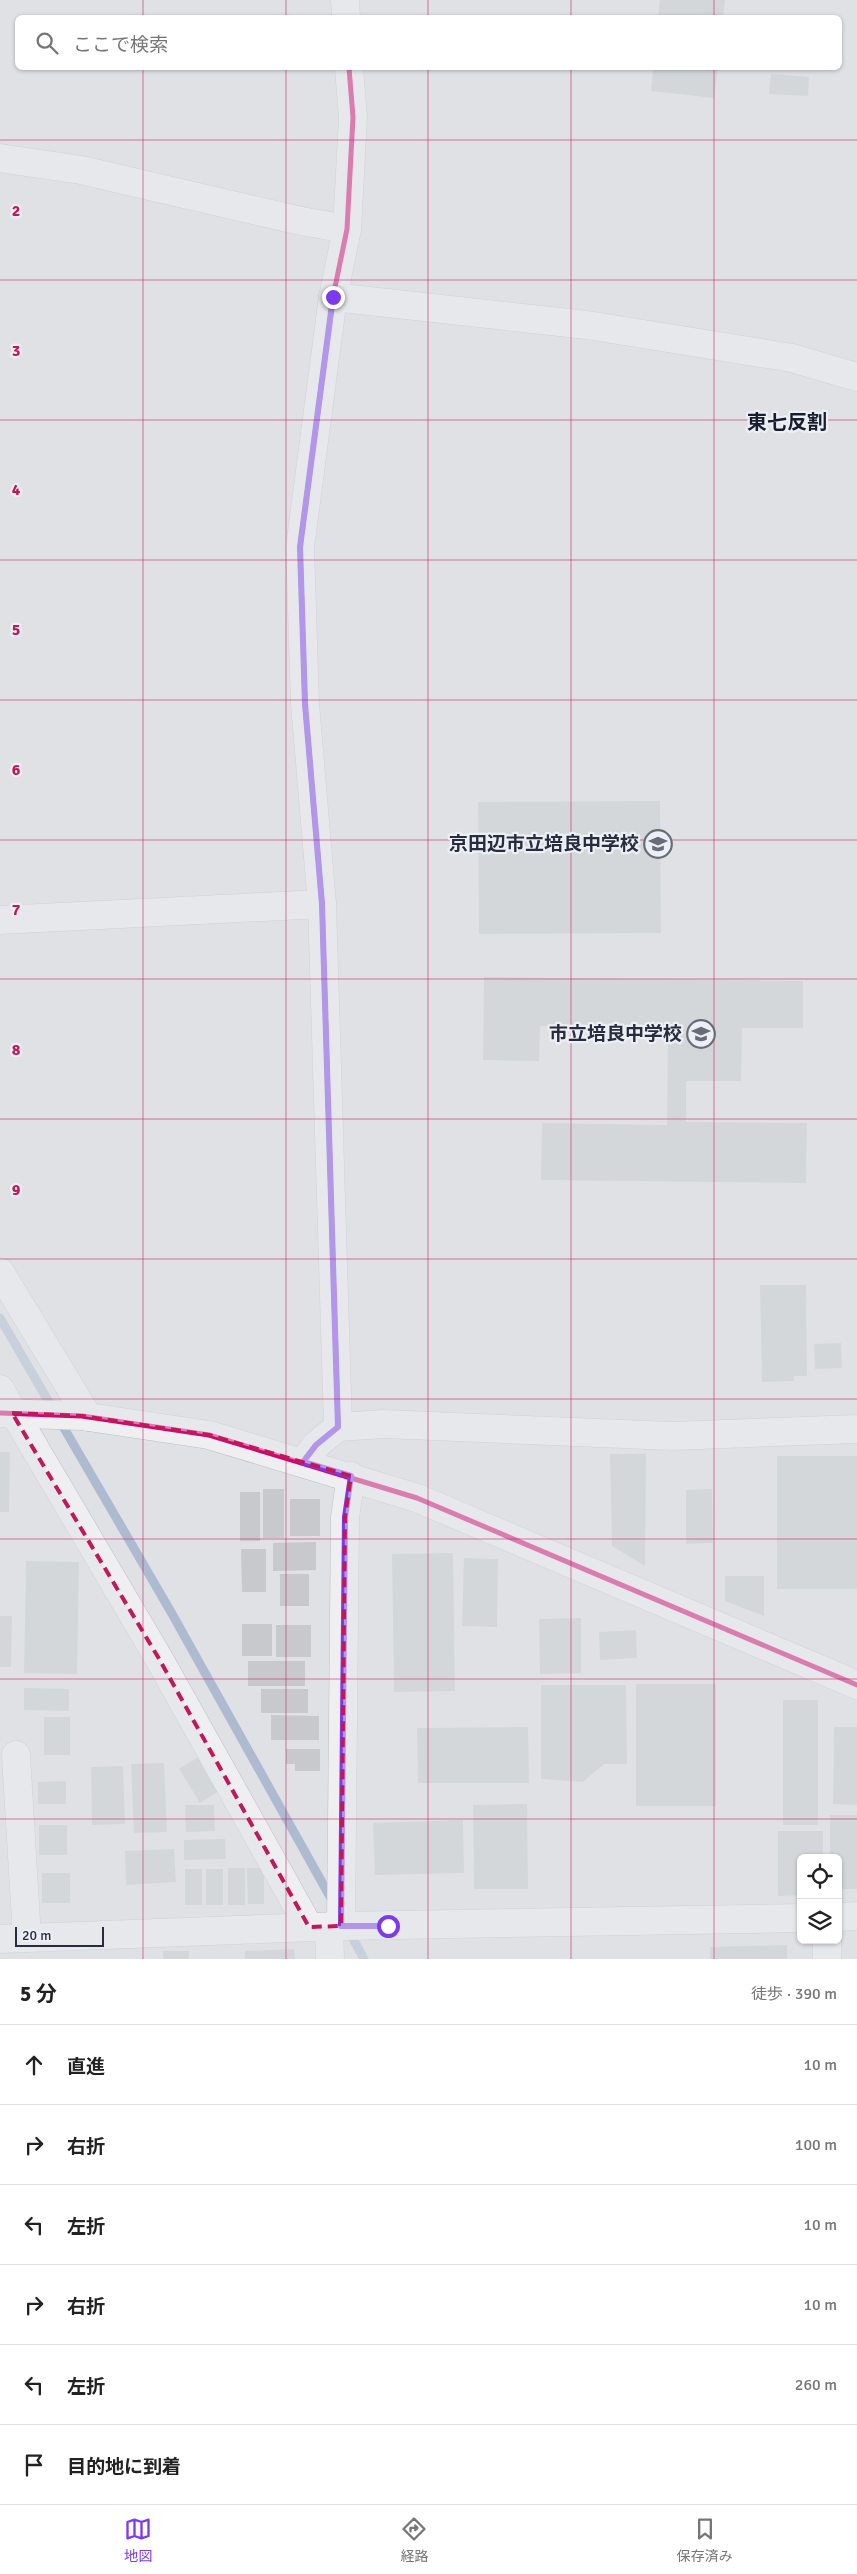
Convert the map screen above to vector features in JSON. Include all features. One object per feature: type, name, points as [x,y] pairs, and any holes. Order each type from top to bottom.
[{"type":"street","points":[[345,0],[346,15]]},
{"type":"street","points":[[338,1427],[322,904],[305,704],[300,547],[333,297],[347,229],[353,117],[350,70]]},
{"type":"street","points":[[0,158],[81,170],[301,221],[347,229]]},
{"type":"street","points":[[333,297],[587,325],[792,358],[857,377]]},
{"type":"street","points":[[0,920],[322,904]]},
{"type":"street","points":[[0,1272],[85,1416]]},
{"type":"street","points":[[0,1389],[158,1657],[326,1927]]},
{"type":"street","points":[[14,1413],[85,1416],[209,1434],[351,1476],[416,1498],[857,1685]]},
{"type":"street","points":[[303,1462],[316,1445],[338,1427],[384,1424],[672,1436],[857,1429]]},
{"type":"street","points":[[330,1959],[326,1927],[345,1517],[351,1476]]},
{"type":"street","points":[[16,1755],[27,1938]]},
{"type":"street","points":[[842,1917],[857,1916]]},
{"type":"street","points":[[0,1939],[326,1927],[797,1918]]},
{"type":"street","points":[[827,1944],[827,1959]]},
{"type":"highlighted area","points":[[12,1413],[82,1416],[209,1435],[351,1476],[345,1517],[341,1926],[309,1927],[158,1657]]},
{"type":"building","points":[[660,0],[725,0],[723,15],[658,15]]},
{"type":"building","points":[[653,70],[718,70],[714,98],[651,91]]},
{"type":"building","points":[[771,74],[809,77],[808,96],[769,94]]},
{"type":"building","points":[[660,801],[661,933],[479,934],[478,802]]},
{"type":"building","points":[[484,977],[803,981],[803,1028],[742,1028],[741,1081],[686,1081],[686,1122],[807,1123],[806,1183],[541,1180],[542,1123],[667,1125],[668,1027],[540,1026],[539,1061],[483,1060]]},
{"type":"building","points":[[760,1285],[806,1285],[807,1376],[794,1376],[794,1381],[762,1382]]},
{"type":"building","points":[[841,1343],[842,1368],[815,1369],[814,1344]]},
{"type":"building","points":[[0,1452],[10,1452],[9,1512],[0,1512]]},
{"type":"building","points":[[610,1454],[646,1454],[645,1566],[612,1546]]},
{"type":"building","points":[[777,1456],[857,1456],[857,1589],[777,1589]]},
{"type":"building","points":[[263,1489],[284,1489],[284,1538],[263,1538]]},
{"type":"building","points":[[712,1489],[713,1543],[686,1544],[686,1490]]},
{"type":"building","points":[[240,1492],[260,1492],[260,1541],[240,1541]]},
{"type":"building","points":[[290,1499],[320,1499],[320,1536],[290,1536]]},
{"type":"building","points":[[316,1542],[316,1570],[273,1571],[273,1543]]},
{"type":"building","points":[[241,1549],[266,1549],[266,1592],[242,1592]]},
{"type":"building","points":[[453,1553],[455,1691],[394,1692],[392,1554]]},
{"type":"building","points":[[464,1558],[498,1559],[497,1627],[462,1626]]},
{"type":"building","points":[[26,1561],[79,1562],[77,1674],[24,1673]]},
{"type":"building","points":[[280,1574],[309,1574],[309,1606],[280,1606]]},
{"type":"building","points":[[725,1576],[764,1576],[764,1616],[725,1601]]},
{"type":"building","points":[[0,1616],[12,1616],[11,1667],[0,1667]]},
{"type":"building","points":[[581,1618],[581,1673],[540,1674],[539,1619]]},
{"type":"building","points":[[242,1624],[272,1624],[272,1656],[242,1656]]},
{"type":"building","points":[[276,1625],[311,1625],[311,1657],[276,1657]]},
{"type":"building","points":[[636,1630],[637,1658],[600,1660],[599,1632]]},
{"type":"building","points":[[248,1661],[305,1661],[305,1686],[248,1686]]},
{"type":"building","points":[[636,1684],[716,1684],[716,1806],[636,1806]]},
{"type":"building","points":[[541,1685],[626,1685],[627,1764],[604,1764],[583,1782],[541,1779]]},
{"type":"building","points":[[24,1688],[69,1689],[69,1711],[24,1710]]},
{"type":"building","points":[[261,1689],[308,1689],[308,1713],[261,1713]]},
{"type":"building","points":[[783,1700],[818,1700],[818,1825],[783,1825]]},
{"type":"building","points":[[271,1715],[319,1716],[319,1740],[271,1740]]},
{"type":"building","points":[[44,1717],[70,1717],[70,1755],[44,1755]]},
{"type":"building","points":[[528,1727],[529,1783],[418,1783],[417,1728]]},
{"type":"building","points":[[834,1727],[857,1727],[857,1805],[833,1804]]},
{"type":"building","points":[[286,1749],[320,1749],[320,1771],[295,1771],[295,1764],[286,1764]]},
{"type":"building","points":[[200,1756],[221,1790],[200,1803],[179,1769]]},
{"type":"building","points":[[164,1763],[167,1832],[134,1833],[131,1764]]},
{"type":"building","points":[[123,1766],[125,1824],[92,1825],[91,1767]]},
{"type":"building","points":[[66,1781],[66,1804],[38,1804],[38,1782]]},
{"type":"building","points":[[527,1804],[528,1889],[474,1889],[473,1805]]},
{"type":"building","points":[[185,1805],[214,1805],[215,1831],[186,1832]]},
{"type":"building","points":[[830,1815],[857,1815],[857,1889],[842,1889],[842,1854],[830,1854]]},
{"type":"building","points":[[463,1820],[464,1873],[375,1875],[373,1823]]},
{"type":"building","points":[[39,1825],[67,1825],[67,1855],[39,1855]]},
{"type":"building","points":[[778,1831],[823,1831],[823,1854],[797,1854],[797,1895],[778,1896]]},
{"type":"building","points":[[225,1839],[226,1859],[184,1860],[184,1840]]},
{"type":"building","points":[[174,1849],[176,1882],[126,1885],[125,1851]]},
{"type":"building","points":[[228,1868],[245,1868],[245,1905],[228,1905]]},
{"type":"building","points":[[247,1868],[264,1868],[264,1904],[248,1904]]},
{"type":"building","points":[[185,1869],[202,1869],[202,1905],[185,1905]]},
{"type":"building","points":[[206,1869],[223,1869],[223,1905],[206,1905]]},
{"type":"building","points":[[42,1873],[70,1873],[70,1903],[42,1903]]},
{"type":"building","points":[[787,1945],[787,1959],[710,1959],[710,1947]]},
{"type":"building","points":[[294,1949],[295,1959],[245,1959],[245,1951]]},
{"type":"building","points":[[163,1951],[189,1951],[189,1959],[163,1959]]},
{"type":"waterway","points":[[0,1318],[171,1612],[333,1902]]},
{"type":"waterway","points":[[349,1931],[364,1959]]},
{"type":"cycle path","points":[[338,1427],[322,904],[305,704],[300,547],[333,297],[347,229],[353,117],[349,70]]},
{"type":"cycle path","points":[[0,1413],[82,1416],[209,1435],[417,1498],[857,1685]]},
{"type":"place","name":"京田辺市立培良中学校","points":[[658,844]]},
{"type":"place","name":"市立培良中学校","points":[[701,1034]]},
{"type":"district","name":"東七反割","points":[[787,422]]},
{"type":"route","points":[[333,297],[300,547],[305,704],[322,904],[338,1427],[316,1445],[303,1462],[351,1476],[345,1517],[341,1926],[388,1926]]}]
